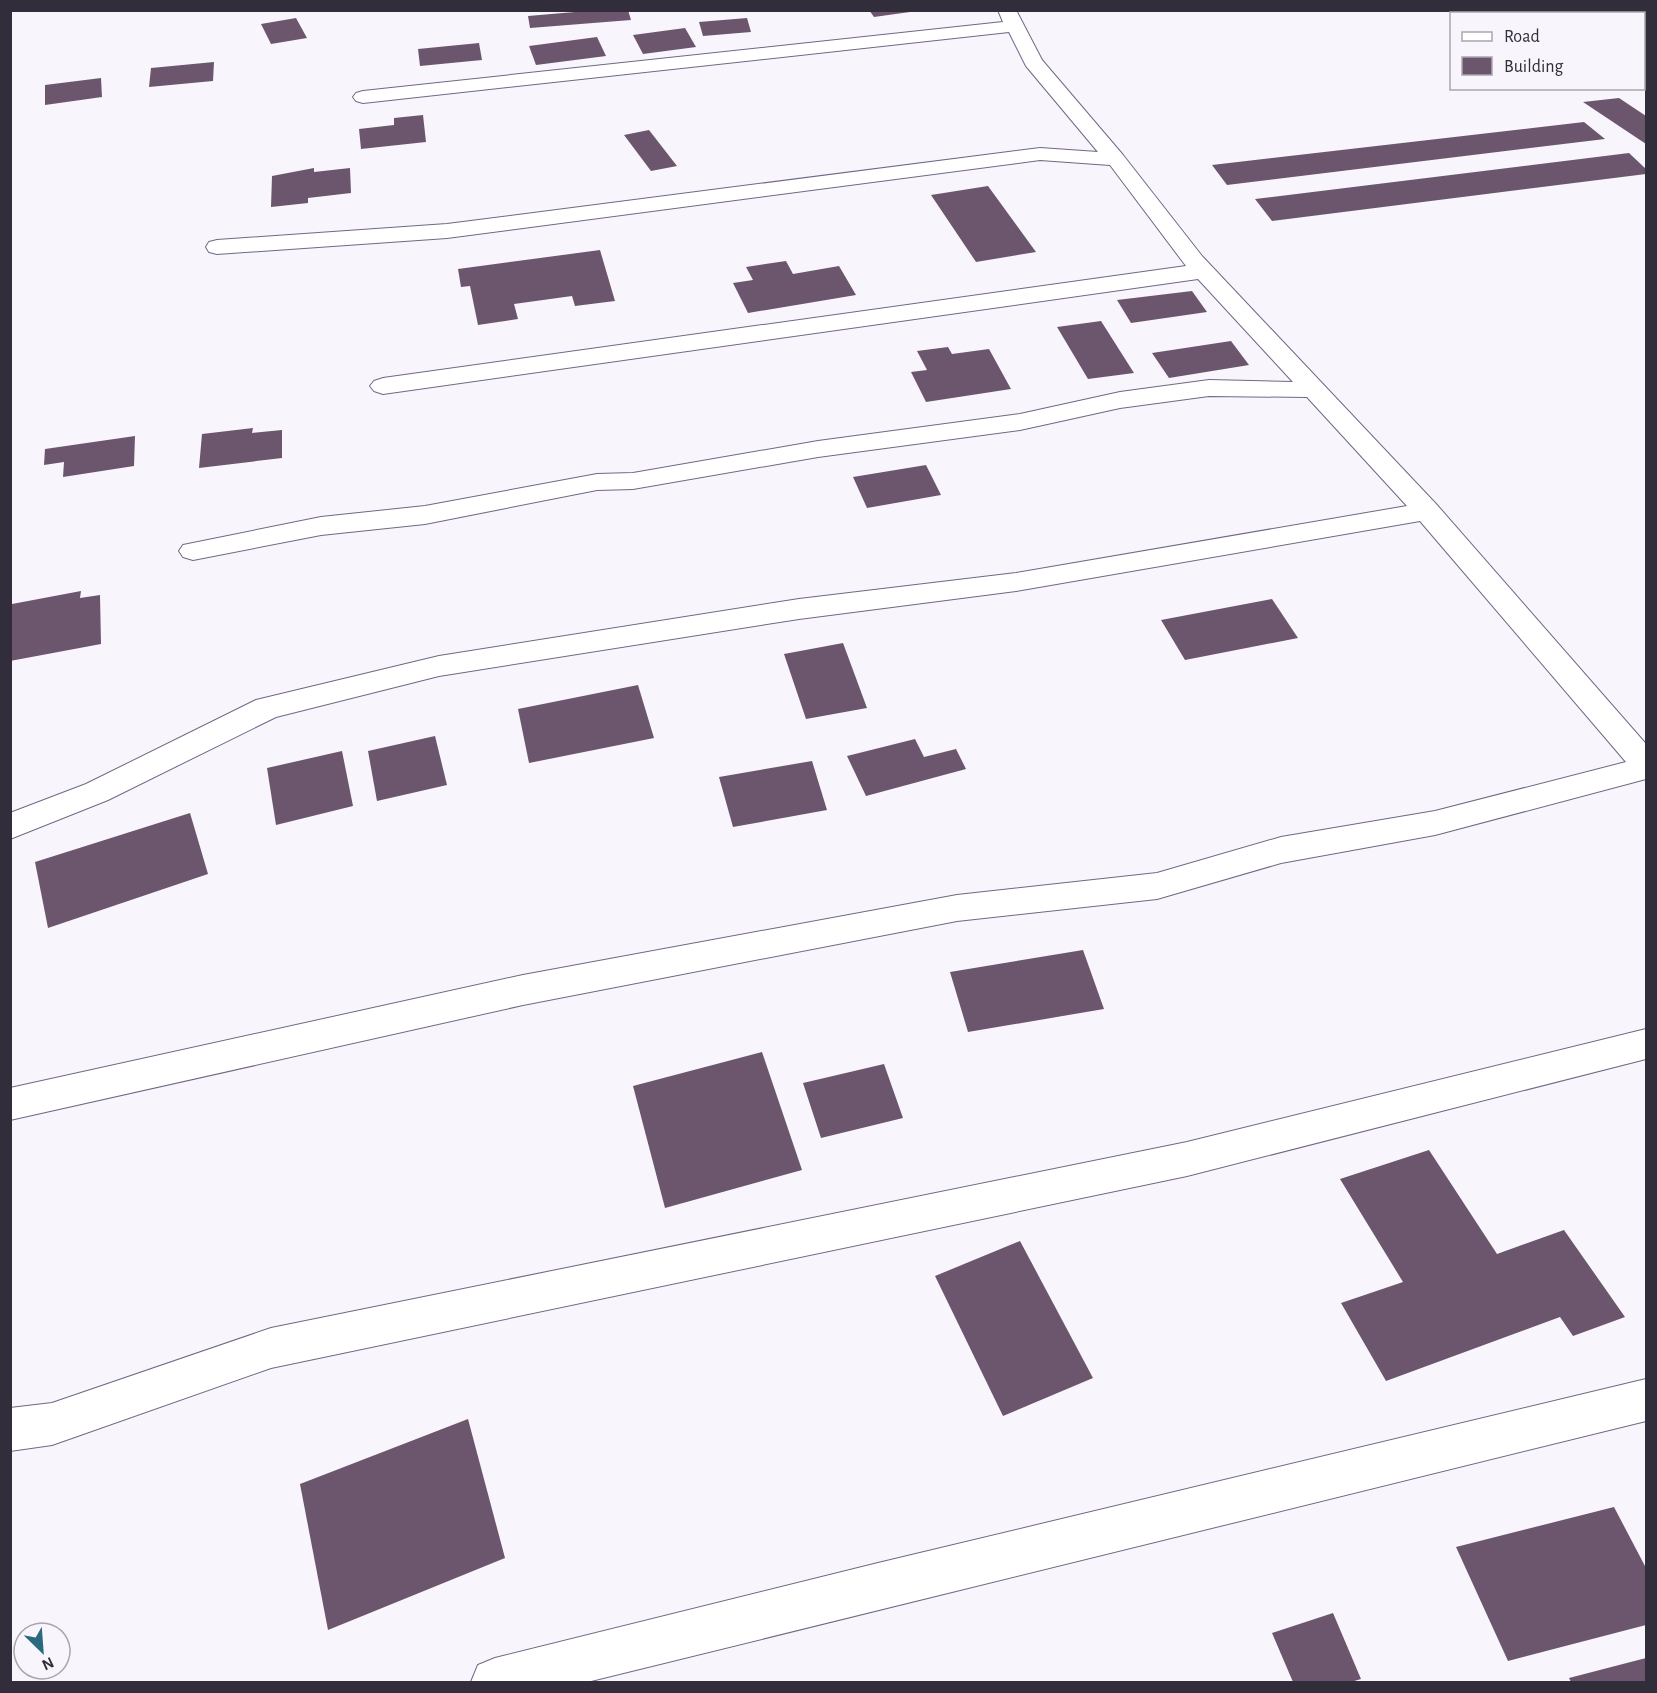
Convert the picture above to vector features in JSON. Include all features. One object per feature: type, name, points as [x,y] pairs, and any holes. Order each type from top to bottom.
[{"type":"street","points":[[10,1104],[523,990],[957,908],[1157,886],[1281,850],[1435,823],[1647,766],[1427,511],[1203,271],[1116,159],[1033,62],[1011,18],[363,97]]},
{"type":"street","points":[[217,248],[447,231],[1040,154],[1116,159]]},
{"type":"street","points":[[383,386],[1203,271]]},
{"type":"street","points":[[193,551],[321,526],[424,515],[597,482],[633,481],[818,449],[1020,422],[1120,400],[1209,388],[1316,390]]},
{"type":"street","points":[[10,827],[97,792],[267,708],[439,666],[799,609],[1016,582],[1427,511]]},
{"type":"street","points":[[10,1430],[52,1424],[271,1348],[1187,1159],[1647,1044]]},
{"type":"street","points":[[495,1683],[878,1586],[1647,1400]]},
{"type":"building","points":[[628,10],[631,20],[530,28],[528,16]]},
{"type":"building","points":[[869,10],[910,10],[910,12],[874,17]]},
{"type":"building","points":[[296,18],[307,38],[271,44],[261,24]]},
{"type":"building","points":[[747,18],[751,32],[703,36],[699,22]]},
{"type":"building","points":[[685,28],[696,47],[643,54],[633,35]]},
{"type":"building","points":[[597,37],[606,56],[536,65],[529,46]]},
{"type":"building","points":[[479,43],[482,60],[420,66],[418,49]]},
{"type":"building","points":[[214,62],[213,81],[149,87],[151,68]]},
{"type":"building","points":[[101,78],[102,97],[45,105],[45,85]]},
{"type":"building","points":[[1619,98],[1646,116],[1646,144],[1583,102]]},
{"type":"building","points":[[423,115],[426,142],[361,149],[359,129],[394,125],[394,118]]},
{"type":"building","points":[[1584,122],[1605,139],[1227,185],[1212,165]]},
{"type":"building","points":[[649,130],[677,166],[651,171],[624,135]]},
{"type":"building","points":[[1629,153],[1646,169],[1646,174],[1272,221],[1255,199]]},
{"type":"building","points":[[314,168],[314,172],[350,168],[351,193],[308,198],[308,203],[271,207],[272,176]]},
{"type":"building","points":[[988,186],[1036,252],[976,262],[931,195]]},
{"type":"building","points":[[600,250],[615,301],[575,306],[572,296],[514,304],[518,319],[478,325],[470,286],[461,287],[458,269]]},
{"type":"building","points":[[786,261],[793,274],[839,266],[856,295],[748,313],[733,283],[753,280],[746,267]]},
{"type":"building","points":[[1192,291],[1207,312],[1131,323],[1117,300]]},
{"type":"building","points":[[1101,321],[1134,373],[1088,379],[1057,327]]},
{"type":"building","points":[[1231,341],[1249,365],[1169,378],[1152,353]]},
{"type":"building","points":[[948,347],[952,354],[989,349],[1011,389],[926,402],[911,372],[927,370],[917,351]]},
{"type":"building","points":[[253,428],[252,433],[282,430],[282,458],[199,468],[202,434]]},
{"type":"building","points":[[135,436],[134,466],[63,477],[64,462],[44,465],[45,449]]},
{"type":"building","points":[[926,465],[941,495],[867,508],[853,477]]},
{"type":"building","points":[[81,591],[80,598],[100,595],[101,644],[10,661],[12,604]]},
{"type":"building","points":[[1272,599],[1298,638],[1185,660],[1161,620]]},
{"type":"building","points":[[843,643],[867,708],[806,719],[784,654]]},
{"type":"building","points":[[638,685],[654,738],[529,763],[518,709]]},
{"type":"building","points":[[435,736],[447,785],[377,801],[368,751]]},
{"type":"building","points":[[915,739],[924,757],[956,749],[966,769],[866,796],[847,756]]},
{"type":"building","points":[[342,751],[353,806],[276,825],[267,768]]},
{"type":"building","points":[[812,761],[827,810],[733,827],[719,777]]},
{"type":"building","points":[[190,813],[208,874],[48,928],[35,862]]},
{"type":"building","points":[[1083,950],[1104,1009],[968,1032],[950,972]]},
{"type":"building","points":[[762,1052],[802,1170],[665,1208],[633,1086]]},
{"type":"building","points":[[884,1064],[903,1118],[821,1138],[803,1083]]},
{"type":"building","points":[[1429,1150],[1497,1254],[1564,1230],[1625,1317],[1573,1336],[1560,1317],[1386,1381],[1341,1303],[1403,1282],[1340,1179]]},
{"type":"building","points":[[1020,1241],[1093,1378],[1003,1416],[935,1276]]},
{"type":"building","points":[[468,1419],[505,1558],[328,1630],[300,1484]]},
{"type":"building","points":[[1614,1507],[1646,1568],[1646,1625],[1508,1661],[1456,1547]]},
{"type":"building","points":[[1333,1613],[1361,1679],[1351,1682],[1293,1682],[1272,1633]]},
{"type":"building","points":[[1646,1658],[1646,1682],[1571,1682],[1569,1678]]}]
